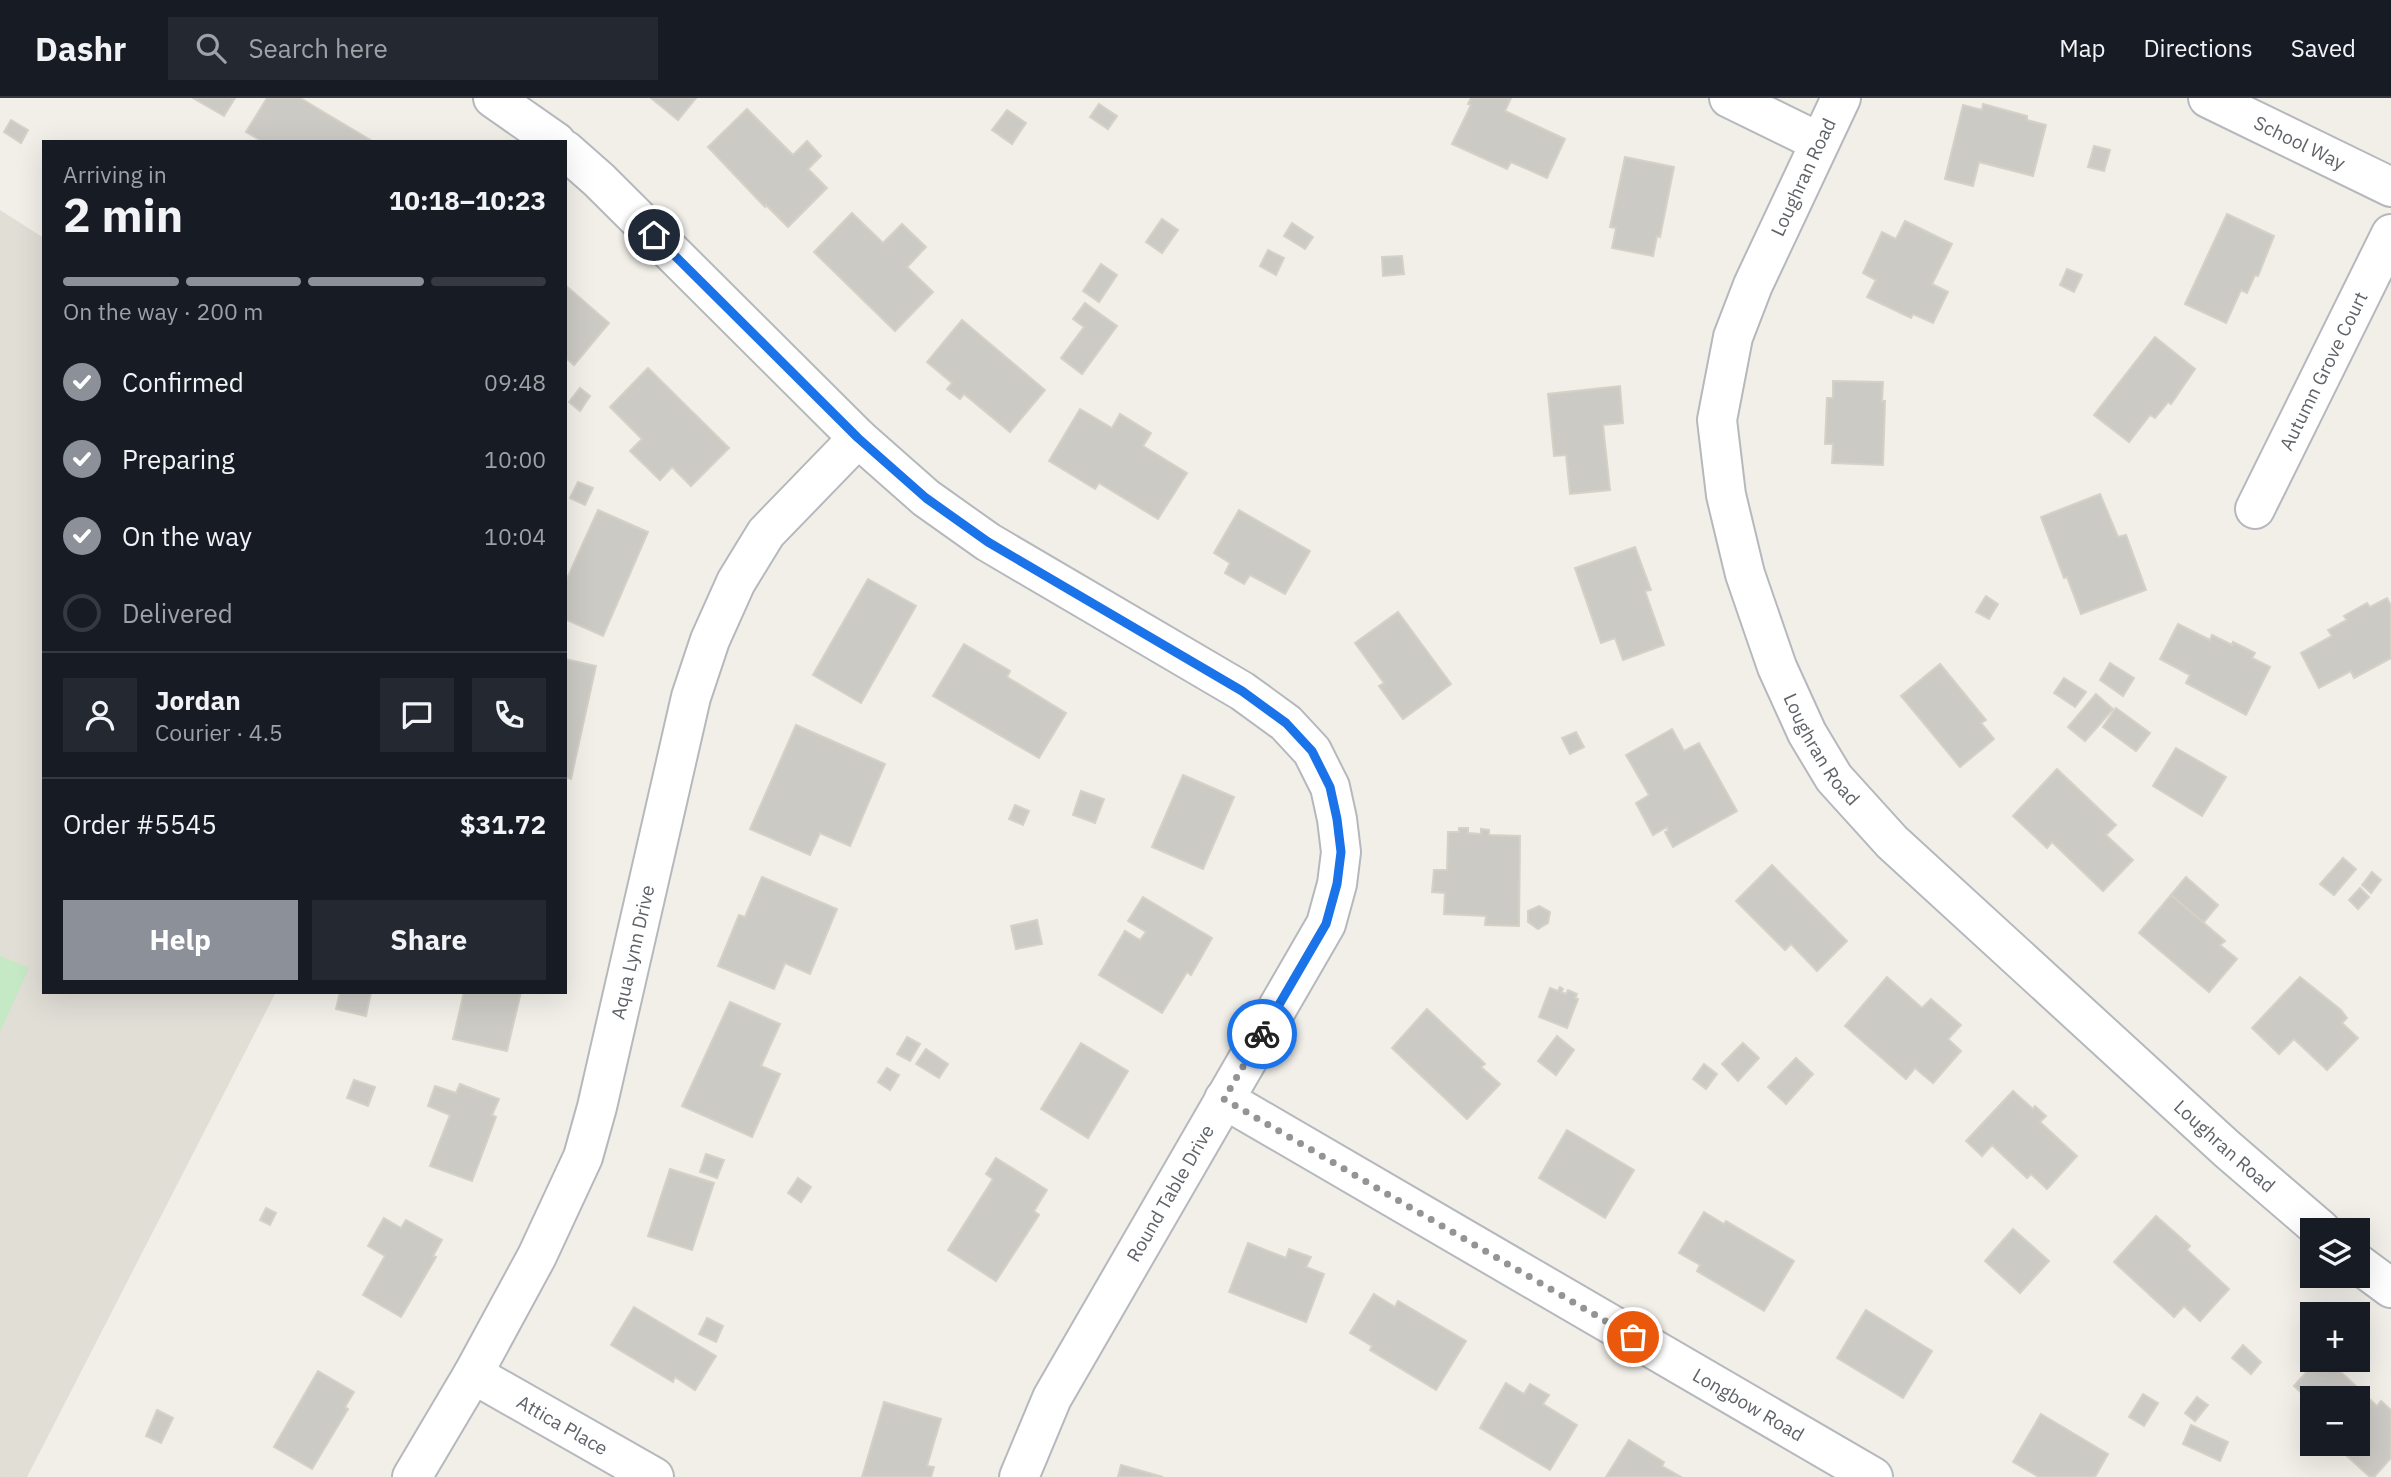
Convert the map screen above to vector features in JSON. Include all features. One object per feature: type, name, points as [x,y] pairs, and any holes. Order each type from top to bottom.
[{"type":"street","points":[[494,98],[553,140]]},
{"type":"street","points":[[1729,98],[1819,142]]},
{"type":"street","name":"Loughran Road","points":[[1841,98],[1753,285],[1733,337],[1717,420],[1726,495],[1745,575],[1777,667],[1807,733],[1834,778],[1892,842],[2227,1149],[2307,1218]]},
{"type":"street","name":"School Way","points":[[2208,98],[2391,187]]},
{"type":"street","name":"Round Table Drive","points":[[567,152],[599,180],[858,438],[926,498],[988,542],[1242,691],[1286,723],[1312,751],[1330,787],[1341,852],[1337,884],[1326,924],[1052,1398],[1019,1477]]},
{"type":"street","name":"Autumn Grove Court","points":[[2255,509],[2391,234]]},
{"type":"street","name":"Aqua Lynn Drive","points":[[412,1477],[473,1374],[537,1256],[583,1157],[597,1107],[691,697],[710,640],[736,582],[766,533],[858,438]]},
{"type":"street","name":"Longbow Road","points":[[1224,1099],[1873,1477]]},
{"type":"street","points":[[2370,1273],[2391,1288]]},
{"type":"street","name":"Attica Place","points":[[473,1374],[654,1477]]},
{"type":"shaded area","points":[[0,210],[42,237],[42,994],[275,994],[27,1477],[0,1477]]},
{"type":"green space","points":[[0,956],[29,968],[0,1032]]},
{"type":"building","points":[[193,98],[235,98],[224,116]]},
{"type":"building","points":[[267,98],[300,98],[370,140],[260,140],[246,132]]},
{"type":"building","points":[[651,98],[696,98],[678,120]]},
{"type":"building","points":[[1471,98],[1511,98],[1505,111],[1565,139],[1547,178],[1511,162],[1507,169],[1452,144],[1471,105],[1468,104]]},
{"type":"building","points":[[1099,104],[1117,116],[1108,129],[1090,117]]},
{"type":"building","points":[[1983,104],[2027,116],[2027,120],[2046,125],[2033,176],[1979,162],[1973,186],[1945,179],[1963,105],[1982,110]]},
{"type":"building","points":[[747,109],[793,155],[807,141],[821,156],[808,169],[827,188],[788,227],[766,205],[765,207],[708,147]]},
{"type":"building","points":[[1007,110],[1026,123],[1012,144],[992,130]]},
{"type":"building","points":[[11,120],[28,130],[21,143],[4,132]]},
{"type":"building","points":[[2094,146],[2110,150],[2104,171],[2088,167]]},
{"type":"building","points":[[1625,157],[1674,167],[1660,237],[1657,236],[1653,256],[1612,248],[1616,228],[1610,227]]},
{"type":"building","points":[[852,213],[883,243],[902,224],[926,247],[907,267],[933,292],[895,331],[814,252]]},
{"type":"building","points":[[2227,214],[2274,236],[2258,276],[2255,275],[2247,293],[2241,290],[2226,323],[2185,304]]},
{"type":"building","points":[[1162,219],[1178,230],[1162,253],[1146,242]]},
{"type":"building","points":[[1905,221],[1952,244],[1932,284],[1948,292],[1933,323],[1913,314],[1911,318],[1867,297],[1876,280],[1863,273],[1882,232],[1896,239]]},
{"type":"building","points":[[1292,223],[1313,237],[1305,249],[1284,236]]},
{"type":"building","points":[[1268,250],[1284,258],[1276,275],[1260,266]]},
{"type":"building","points":[[1402,256],[1404,274],[1383,276],[1382,257]]},
{"type":"building","points":[[1101,264],[1117,275],[1099,302],[1083,291]]},
{"type":"building","points":[[2067,269],[2082,275],[2074,292],[2060,285]]},
{"type":"building","points":[[567,287],[609,323],[574,365],[567,359]]},
{"type":"building","points":[[1085,303],[1117,326],[1082,374],[1061,358],[1084,327],[1073,319]]},
{"type":"building","points":[[962,320],[1045,390],[1010,432],[964,394],[960,399],[947,389],[952,383],[927,362]]},
{"type":"building","points":[[2155,337],[2195,369],[2171,404],[2168,402],[2155,418],[2150,415],[2129,442],[2094,415]]},
{"type":"building","points":[[648,368],[729,448],[691,486],[672,467],[660,480],[630,451],[642,439],[610,407]]},
{"type":"building","points":[[1833,381],[1883,382],[1883,465],[1832,463],[1833,444],[1825,444],[1827,398],[1833,398]]},
{"type":"building","points":[[1620,386],[1623,423],[1603,425],[1610,490],[1570,494],[1566,455],[1554,456],[1548,394]]},
{"type":"building","points":[[580,388],[590,396],[580,411],[569,402]]},
{"type":"building","points":[[1080,409],[1112,428],[1120,414],[1151,433],[1143,446],[1187,473],[1158,519],[1099,483],[1095,489],[1049,461]]},
{"type":"building","points":[[578,482],[593,488],[585,505],[570,498]]},
{"type":"building","points":[[2100,494],[2118,537],[2126,535],[2146,590],[2081,614],[2041,517]]},
{"type":"building","points":[[598,510],[648,532],[603,636],[567,620],[567,579]]},
{"type":"building","points":[[1239,510],[1310,551],[1285,594],[1250,575],[1244,584],[1225,573],[1230,563],[1214,553]]},
{"type":"building","points":[[1635,547],[1651,590],[1645,591],[1664,645],[1623,660],[1615,638],[1601,643],[1575,568]]},
{"type":"building","points":[[868,579],[916,606],[861,703],[813,675]]},
{"type":"building","points":[[1986,596],[1998,604],[1989,619],[1976,612]]},
{"type":"building","points":[[2387,598],[2391,606],[2391,658],[2354,678],[2351,671],[2319,688],[2301,653],[2332,636],[2328,630],[2347,620],[2344,616],[2367,603],[2370,607]]},
{"type":"building","points":[[1398,612],[1451,684],[1403,719],[1379,686],[1384,683],[1355,643]]},
{"type":"building","points":[[2178,624],[2210,640],[2212,635],[2232,645],[2233,642],[2255,653],[2252,658],[2270,667],[2246,715],[2186,683],[2190,675],[2160,659]]},
{"type":"building","points":[[964,644],[1010,671],[1007,677],[1066,713],[1039,758],[933,696]]},
{"type":"building","points":[[567,659],[596,666],[571,779],[567,778]]},
{"type":"building","points":[[2110,663],[2134,678],[2123,696],[2100,680]]},
{"type":"building","points":[[1940,664],[1986,720],[1981,723],[1994,739],[1960,767],[1901,696]]},
{"type":"building","points":[[2064,678],[2086,692],[2075,707],[2054,693]]},
{"type":"building","points":[[2096,694],[2113,709],[2085,741],[2068,727]]},
{"type":"building","points":[[2116,708],[2150,733],[2136,751],[2103,727]]},
{"type":"building","points":[[796,725],[885,764],[850,846],[820,833],[810,855],[750,829]]},
{"type":"building","points":[[1672,729],[1684,751],[1699,743],[1737,811],[1673,847],[1665,832],[1668,831],[1667,827],[1653,835],[1636,803],[1649,795],[1626,755]]},
{"type":"building","points":[[1576,732],[1584,747],[1570,754],[1562,738]]},
{"type":"building","points":[[2176,748],[2226,777],[2202,816],[2153,786]]},
{"type":"building","points":[[2057,769],[2116,825],[2106,835],[2133,860],[2103,891],[2052,842],[2047,848],[2013,816]]},
{"type":"building","points":[[1183,775],[1234,797],[1203,869],[1152,847]]},
{"type":"building","points":[[1081,791],[1104,799],[1095,823],[1073,815]]},
{"type":"building","points":[[1015,805],[1029,811],[1023,825],[1009,819]]},
{"type":"building","points":[[1459,828],[1468,828],[1468,833],[1481,834],[1481,829],[1489,830],[1489,835],[1520,836],[1519,926],[1485,925],[1486,916],[1444,914],[1445,893],[1432,892],[1434,870],[1447,870],[1448,832],[1459,832]]},
{"type":"building","points":[[2343,858],[2356,869],[2334,895],[2320,884]]},
{"type":"building","points":[[1772,865],[1847,941],[1817,971],[1791,944],[1785,950],[1736,901]]},
{"type":"building","points":[[2372,872],[2381,880],[2371,893],[2362,885]]},
{"type":"building","points":[[762,877],[837,909],[810,974],[785,963],[774,989],[718,966],[739,915],[745,917]]},
{"type":"building","points":[[2186,877],[2218,905],[2203,923],[2171,895]]},
{"type":"building","points":[[2360,888],[2369,897],[2358,909],[2349,900]]},
{"type":"building","points":[[2171,895],[2225,941],[2220,945],[2237,959],[2209,992],[2139,933]]},
{"type":"building","points":[[1143,897],[1212,938],[1191,975],[1187,972],[1162,1013],[1099,975],[1125,931],[1140,940],[1146,932],[1128,921]]},
{"type":"building","points":[[1539,906],[1550,912],[1548,923],[1538,929],[1528,922],[1528,911]]},
{"type":"building","points":[[1037,920],[1042,944],[1016,949],[1011,926]]},
{"type":"building","points":[[1887,977],[1922,1008],[1931,999],[1961,1025],[1948,1039],[1961,1051],[1933,1083],[1915,1068],[1906,1079],[1845,1026]]},
{"type":"building","points":[[2300,977],[2341,1010],[2347,1018],[2342,1023],[2358,1038],[2327,1070],[2294,1039],[2279,1054],[2252,1028]]},
{"type":"building","points":[[1560,987],[1563,989],[1561,992],[1566,994],[1568,990],[1577,994],[1575,998],[1578,999],[1567,1028],[1539,1017],[1550,988],[1558,991]]},
{"type":"building","points":[[340,994],[371,994],[366,1016],[336,1009]]},
{"type":"building","points":[[464,994],[521,994],[507,1051],[453,1039]]},
{"type":"building","points":[[730,1002],[780,1024],[761,1066],[780,1074],[752,1137],[682,1106]]},
{"type":"building","points":[[1427,1009],[1485,1064],[1481,1067],[1500,1084],[1467,1119],[1392,1048]]},
{"type":"building","points":[[1557,1036],[1574,1050],[1556,1075],[1538,1061]]},
{"type":"building","points":[[907,1037],[920,1044],[910,1061],[897,1054]]},
{"type":"building","points":[[1081,1043],[1128,1071],[1088,1138],[1041,1109]]},
{"type":"building","points":[[1743,1043],[1759,1058],[1738,1081],[1722,1064]]},
{"type":"building","points":[[926,1049],[948,1064],[939,1078],[916,1064]]},
{"type":"building","points":[[1796,1058],[1813,1074],[1786,1104],[1768,1087]]},
{"type":"building","points":[[1704,1064],[1717,1074],[1706,1089],[1693,1079]]},
{"type":"building","points":[[887,1068],[899,1075],[890,1090],[878,1082]]},
{"type":"building","points":[[354,1080],[375,1087],[368,1106],[347,1098]]},
{"type":"building","points":[[460,1084],[499,1099],[492,1115],[496,1117],[472,1181],[430,1166],[450,1115],[428,1106],[435,1086],[456,1093]]},
{"type":"building","points":[[2013,1091],[2033,1109],[2035,1106],[2046,1116],[2040,1122],[2077,1156],[2047,1189],[2031,1174],[2027,1178],[1992,1145],[1982,1156],[1966,1141]]},
{"type":"building","points":[[1567,1130],[1634,1170],[1605,1218],[1539,1178]]},
{"type":"building","points":[[706,1154],[724,1160],[717,1178],[700,1172]]},
{"type":"building","points":[[996,1158],[1047,1190],[1034,1211],[1039,1215],[996,1281],[948,1250],[993,1179],[986,1174]]},
{"type":"building","points":[[670,1169],[714,1183],[692,1250],[648,1236]]},
{"type":"building","points":[[798,1178],[811,1187],[801,1202],[788,1193]]},
{"type":"building","points":[[266,1208],[276,1213],[270,1225],[260,1220]]},
{"type":"building","points":[[1704,1212],[1724,1224],[1726,1221],[1794,1261],[1764,1311],[1697,1271],[1700,1265],[1679,1253]]},
{"type":"building","points":[[2156,1216],[2190,1246],[2187,1250],[2229,1289],[2200,1321],[2184,1306],[2174,1317],[2114,1262]]},
{"type":"building","points":[[384,1218],[401,1228],[406,1220],[442,1240],[433,1256],[436,1257],[401,1317],[363,1295],[385,1256],[368,1246]]},
{"type":"building","points":[[2013,1229],[2049,1261],[2020,1293],[1985,1261]]},
{"type":"building","points":[[1248,1243],[1286,1258],[1289,1249],[1311,1257],[1306,1267],[1324,1274],[1306,1322],[1229,1292]]},
{"type":"building","points":[[1374,1294],[1395,1307],[1398,1301],[1466,1341],[1436,1390],[1370,1350],[1372,1346],[1350,1333]]},
{"type":"building","points":[[634,1307],[716,1356],[695,1390],[675,1377],[673,1382],[611,1345]]},
{"type":"building","points":[[1866,1310],[1932,1351],[1903,1398],[1837,1358]]},
{"type":"building","points":[[707,1318],[723,1326],[716,1342],[699,1334]]},
{"type":"building","points":[[2243,1345],[2261,1362],[2251,1374],[2232,1358]]},
{"type":"building","points":[[318,1371],[354,1392],[345,1407],[348,1409],[312,1469],[274,1447]]},
{"type":"building","points":[[2306,1372],[2341,1372],[2356,1386],[2300,1386],[2300,1392],[2294,1386]]},
{"type":"building","points":[[1506,1383],[1524,1394],[1530,1384],[1549,1395],[1543,1404],[1577,1425],[1550,1470],[1480,1428]]},
{"type":"building","points":[[2143,1394],[2158,1403],[2144,1426],[2129,1417]]},
{"type":"building","points":[[2197,1397],[2208,1405],[2195,1421],[2185,1413]]},
{"type":"building","points":[[2370,1399],[2377,1406],[2381,1401],[2391,1410],[2391,1458],[2374,1477],[2370,1477],[2347,1456],[2370,1456]]},
{"type":"building","points":[[884,1402],[941,1419],[927,1466],[934,1467],[931,1477],[862,1477]]},
{"type":"building","points":[[157,1410],[173,1418],[161,1443],[146,1436]]},
{"type":"building","points":[[2041,1414],[2108,1454],[2095,1477],[2039,1477],[2013,1462]]},
{"type":"building","points":[[2191,1425],[2228,1442],[2220,1461],[2183,1444]]},
{"type":"building","points":[[1629,1440],[1664,1462],[1662,1466],[1681,1477],[1606,1477]]},
{"type":"building","points":[[1121,1465],[1163,1477],[1118,1477]]},
{"type":"way so far","points":[[1262,1034],[1224,1099],[1633,1337]]},
{"type":"route","points":[[654,235],[858,438],[926,498],[988,542],[1242,691],[1286,723],[1312,751],[1330,787],[1337,819],[1341,852],[1337,884],[1326,924],[1262,1034]]}]
